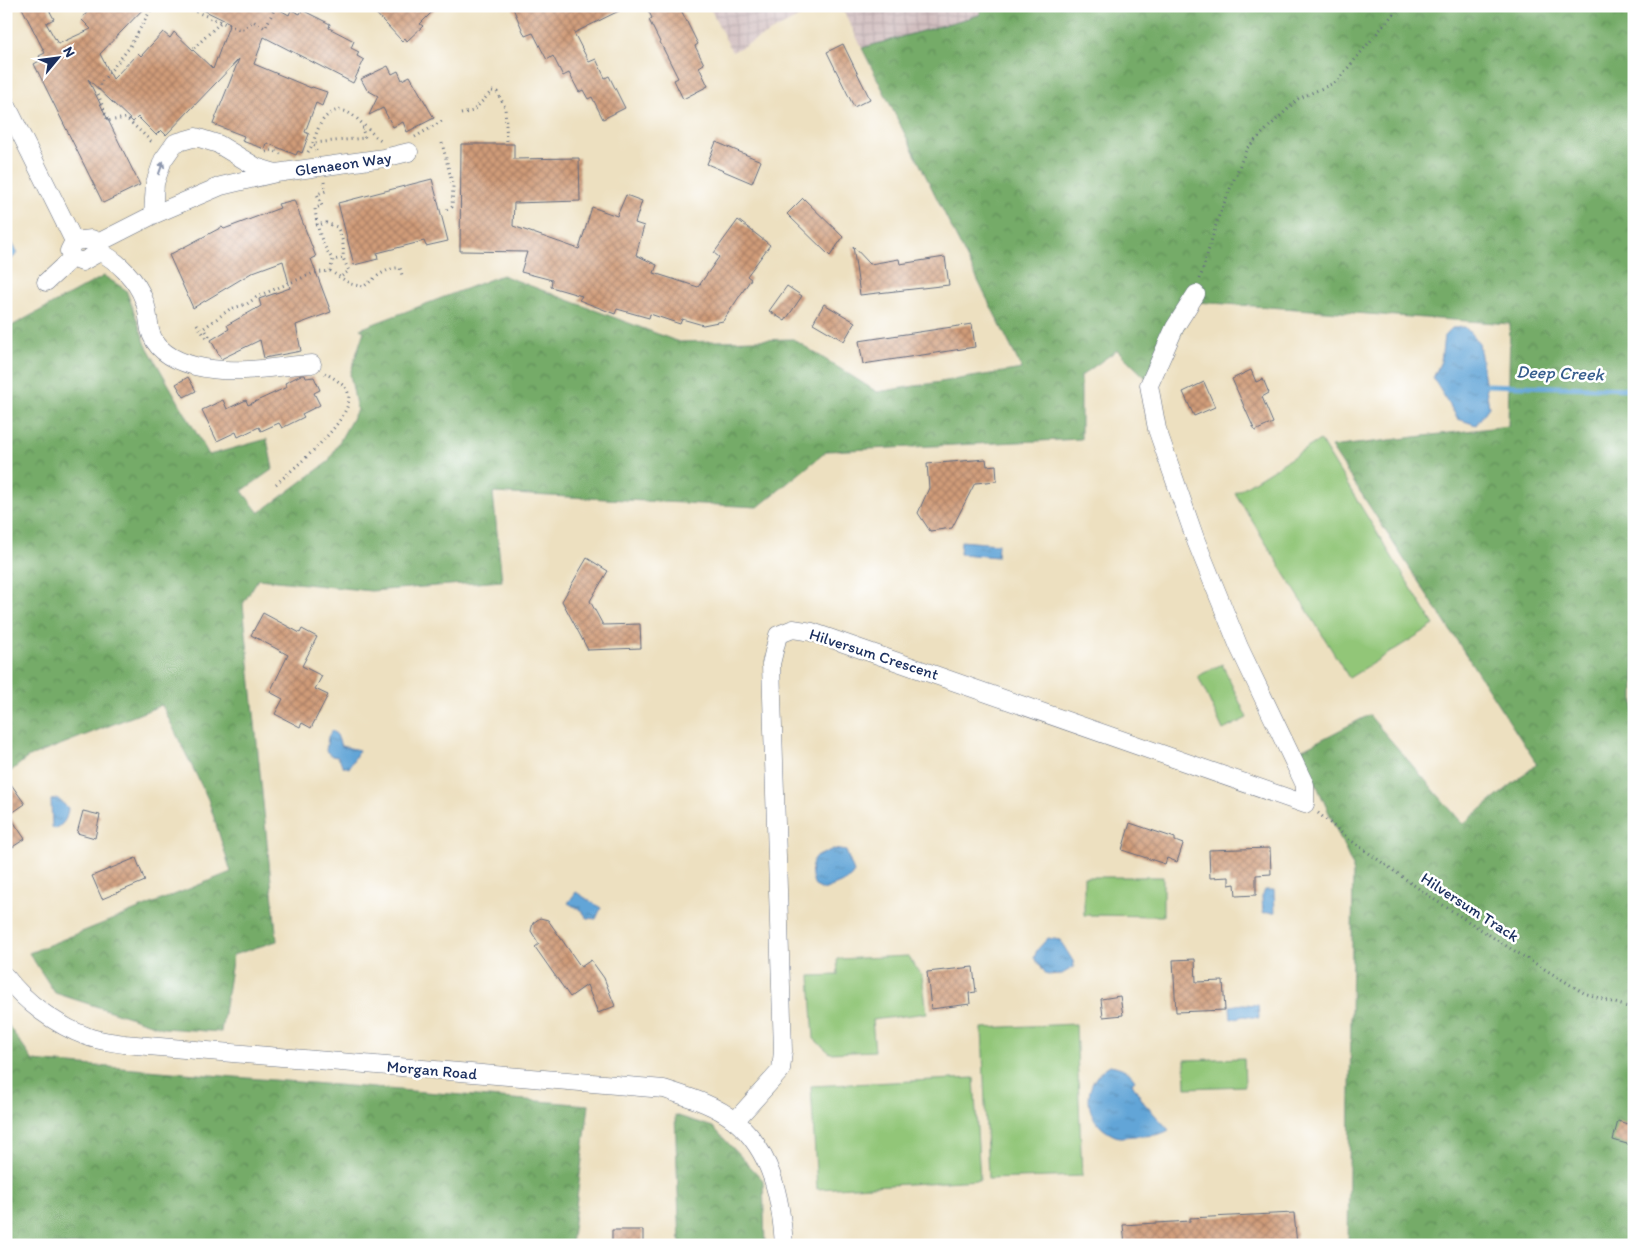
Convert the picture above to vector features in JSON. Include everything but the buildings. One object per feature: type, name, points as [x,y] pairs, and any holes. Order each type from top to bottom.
[{"type":"street","points":[[6,104],[73,250]]},
{"type":"street","name":"Glenaeon Way","points":[[153,215],[155,183],[164,160],[175,144],[196,137],[218,144],[256,167],[276,173]]},
{"type":"street","name":"Glenaeon Way","points":[[98,247],[153,215],[221,186],[276,173],[384,158],[408,147]]},
{"type":"street","points":[[46,282],[73,250],[92,239],[130,278],[143,297],[150,332],[160,348],[175,360],[196,366],[224,370],[262,370],[290,365],[312,364]]},
{"type":"street","points":[[1196,294],[1175,327],[1149,385],[1157,429],[1196,541],[1239,647],[1305,784],[1305,804]]},
{"type":"street","name":"Hilversum Crescent","points":[[735,1121],[781,1070],[784,1051],[771,664],[778,635],[793,629],[812,632],[1305,804]]},
{"type":"street","name":"Morgan Road","points":[[6,977],[50,1018],[87,1037],[172,1048],[664,1088],[699,1100],[735,1121],[754,1143],[770,1168],[782,1206],[784,1245]]},
{"type":"path","points":[[153,6],[129,48],[100,84],[98,94],[108,121],[126,118],[150,141],[158,143]]},
{"type":"path","points":[[182,6],[238,28],[248,27],[253,21],[265,28],[276,6]]},
{"type":"path","points":[[1196,294],[1218,218],[1247,148],[1298,99],[1336,82],[1400,6]]},
{"type":"path","points":[[194,48],[222,21]]},
{"type":"path","points":[[461,114],[474,111],[492,91],[497,92],[505,107],[507,142]]},
{"type":"path","points":[[304,156],[314,143],[323,120],[335,112],[346,112],[356,115],[375,137],[390,144]]},
{"type":"path","points":[[408,147],[442,121]]},
{"type":"path","points":[[314,143],[365,138],[362,128],[366,128]]},
{"type":"path","points":[[312,158],[316,153],[314,143]]},
{"type":"path","points":[[442,143],[453,186],[452,207],[446,210]]},
{"type":"path","points":[[260,153],[272,150],[289,158]]},
{"type":"path","points":[[323,176],[326,191],[317,194],[322,206],[315,208],[316,225],[322,246],[333,260]]},
{"type":"path","points":[[316,225],[326,223],[337,227],[344,245],[342,258],[349,271],[342,276]]},
{"type":"path","points":[[333,260],[342,258]]},
{"type":"path","points":[[330,271],[333,260]]},
{"type":"path","points":[[197,324],[206,338],[209,336],[204,328],[230,309],[247,304],[281,286],[314,273],[330,271],[342,276],[351,284],[363,287],[385,271],[396,267],[400,268],[402,275]]},
{"type":"path","points":[[276,484],[303,461],[348,408],[349,395],[347,390],[312,364]]},
{"type":"path","name":"Hilversum Track","points":[[1305,804],[1349,839],[1424,893],[1508,947],[1584,993],[1634,1008]]},
{"type":"shaded area","points":[[709,6],[821,6],[732,52]]},
{"type":"shaded area","points":[[841,6],[983,6],[979,15],[862,48]]},
{"type":"green space","points":[[983,6],[1634,6],[1634,1245],[1348,1245],[1353,867],[1301,750],[1369,715],[1463,824],[1537,764],[1331,447],[1508,426],[1510,324],[1197,302],[1153,385],[1117,350],[1081,376],[1081,439],[827,451],[758,507],[493,493],[502,581],[371,591],[258,579],[243,604],[277,941],[233,955],[221,1032],[163,1028],[55,993],[29,953],[231,872],[208,799],[162,705],[27,758],[6,775],[6,329],[104,276],[126,290],[146,345],[209,455],[267,439],[273,469],[242,491],[259,513],[328,462],[357,410],[350,374],[364,331],[360,329],[502,275],[679,342],[793,339],[877,392],[1022,369],[862,48],[979,15]]},
{"type":"green space","points":[[1320,440],[1434,625],[1349,678],[1235,493]]},
{"type":"green space","points":[[1222,664],[1247,718],[1223,730],[1198,676]]},
{"type":"green space","points":[[1084,877],[1163,877],[1163,916],[1084,915]]},
{"type":"green space","points":[[908,956],[922,976],[927,1013],[872,1020],[875,1051],[830,1053],[814,1039],[810,976],[838,975],[837,959]]},
{"type":"green space","points":[[6,1022],[33,1061],[589,1105],[571,1245],[6,1245]]},
{"type":"green space","points":[[1076,1024],[1082,1176],[988,1179],[982,1028]]},
{"type":"green space","points":[[1244,1058],[1245,1086],[1186,1088],[1185,1060]]},
{"type":"green space","points":[[974,1078],[980,1180],[817,1189],[811,1086]]},
{"type":"green space","points":[[675,1115],[713,1127],[763,1180],[765,1245],[680,1245]]},
{"type":"water","points":[[6,233],[18,253],[6,265]]},
{"type":"water","points":[[1465,327],[1479,343],[1489,407],[1476,425],[1458,419],[1433,378],[1441,361],[1444,336],[1452,328]]},
{"type":"water","points":[[961,541],[998,544],[997,557],[960,554]]},
{"type":"water","points":[[332,730],[337,735],[341,746],[359,750],[349,768],[343,766],[338,757],[332,756],[326,751],[328,737]]},
{"type":"water","points":[[57,798],[68,808],[65,821],[55,829],[52,827],[51,800]]},
{"type":"water","points":[[833,849],[846,851],[854,872],[848,880],[823,890],[815,886],[811,872],[812,865],[814,858]]},
{"type":"water","points":[[1265,890],[1274,890],[1275,912],[1263,913],[1262,897]]},
{"type":"water","points":[[576,892],[601,908],[596,919],[587,918],[582,911],[568,903]]},
{"type":"water","points":[[1048,938],[1060,940],[1073,961],[1074,967],[1062,974],[1047,975],[1034,958],[1037,950]]},
{"type":"water","points":[[1243,1004],[1258,1005],[1259,1018],[1244,1016],[1231,1019],[1230,1006]]},
{"type":"water","points":[[1110,1065],[1121,1068],[1130,1074],[1135,1080],[1132,1083],[1144,1103],[1169,1130],[1153,1135],[1121,1137],[1103,1129],[1095,1120],[1091,1111],[1089,1101],[1090,1090],[1101,1072]]},
{"type":"waterway","name":"Deep Creek","points":[[1485,385],[1634,389]]}]
